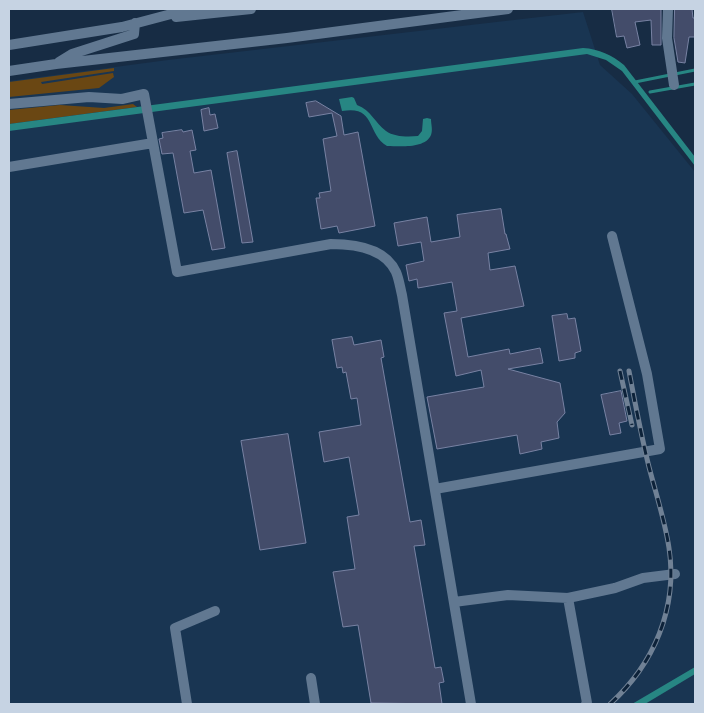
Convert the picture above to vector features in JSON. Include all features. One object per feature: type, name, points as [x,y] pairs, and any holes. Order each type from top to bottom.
[{"type":"street","points":[[9,45],[135,24],[190,9]]},
{"type":"street","points":[[160,18],[188,17],[251,9]]},
{"type":"street","points":[[9,71],[287,38],[471,11],[508,9]]},
{"type":"street","points":[[668,9],[667,38],[674,85]]},
{"type":"street","points":[[56,64],[72,54],[134,34],[135,24]]},
{"type":"street","points":[[9,104],[89,97],[122,99],[144,94],[177,272],[331,244],[351,244],[370,249],[386,259],[396,272],[402,295],[471,704]]},
{"type":"street","points":[[9,167],[153,143]]},
{"type":"street","points":[[435,488],[660,449],[647,374],[612,236]]},
{"type":"street","points":[[454,602],[508,595],[568,598],[615,588],[643,578],[675,574]]},
{"type":"street","points":[[568,598],[586,704]]},
{"type":"street","points":[[186,704],[175,628],[215,611]]},
{"type":"street","points":[[311,678],[315,704]]},
{"type":"shaded area","points":[[583,12],[600,65],[632,94],[695,172],[695,704],[9,704],[9,81],[168,60]]},
{"type":"shaded area","points":[[583,48],[605,53],[624,65],[695,157],[695,166],[622,71],[606,60],[587,54],[9,131],[9,124]]},
{"type":"shaded area","points":[[114,68],[114,71],[41,82],[42,84],[113,73],[114,77],[99,88],[9,97],[9,82]]},
{"type":"shaded area","points":[[352,97],[357,105],[366,110],[389,133],[401,136],[418,136],[422,131],[423,119],[427,118],[431,119],[431,135],[418,145],[387,146],[380,141],[366,116],[353,110],[342,111],[339,99]]},
{"type":"shaded area","points":[[133,104],[137,107],[9,124],[9,110],[60,105],[104,108]]},
{"type":"shaded area","points":[[695,667],[695,674],[645,704],[632,704]]},
{"type":"building","points":[[612,9],[661,9],[661,45],[652,45],[651,20],[635,22],[640,45],[627,48],[624,36],[617,37]]},
{"type":"building","points":[[675,9],[692,9],[693,18],[695,18],[695,37],[689,37],[685,63],[678,62],[674,38]]},
{"type":"building","points":[[316,101],[341,116],[344,135],[358,132],[375,226],[339,233],[337,226],[321,229],[316,198],[320,198],[319,193],[331,191],[323,139],[337,136],[332,113],[309,117],[306,103]]},
{"type":"building","points":[[209,108],[210,115],[215,114],[218,128],[204,131],[201,110]]},
{"type":"building","points":[[182,130],[183,132],[192,130],[196,150],[190,151],[194,173],[211,170],[225,248],[212,250],[203,210],[184,213],[173,153],[162,154],[159,139],[163,138],[162,133]]},
{"type":"building","points":[[237,151],[253,242],[242,243],[227,153]]},
{"type":"building","points":[[501,209],[505,234],[510,249],[488,253],[490,270],[515,266],[524,306],[461,318],[468,357],[509,349],[510,354],[540,348],[543,363],[508,369],[560,383],[565,413],[557,422],[559,438],[541,442],[542,449],[520,454],[517,435],[437,449],[427,397],[484,387],[481,370],[456,376],[444,313],[457,311],[452,282],[418,288],[417,279],[409,281],[406,265],[424,261],[421,242],[398,246],[394,223],[427,217],[431,242],[460,237],[457,215]]},
{"type":"building","points":[[567,314],[568,319],[575,318],[581,351],[575,353],[575,358],[559,361],[552,316]]},
{"type":"building","points":[[352,337],[354,345],[381,340],[384,357],[381,358],[410,522],[421,520],[425,545],[414,546],[435,668],[441,667],[444,682],[439,683],[442,704],[371,703],[358,625],[343,627],[333,572],[355,569],[347,517],[359,515],[349,457],[324,462],[319,432],[361,425],[357,398],[351,399],[346,372],[343,373],[342,367],[337,368],[332,340]]},
{"type":"building","points":[[621,391],[627,421],[619,423],[621,433],[610,435],[601,395]]},
{"type":"building","points":[[288,434],[306,543],[260,550],[241,441]]},
{"type":"waterway","points":[[635,82],[695,70]]},
{"type":"waterway","points":[[650,92],[695,84]]},
{"type":"railway","points":[[620,371],[632,425]]},
{"type":"railway","points":[[610,704],[626,688],[650,653],[666,613],[670,592],[669,548],[646,455],[629,371]]}]
